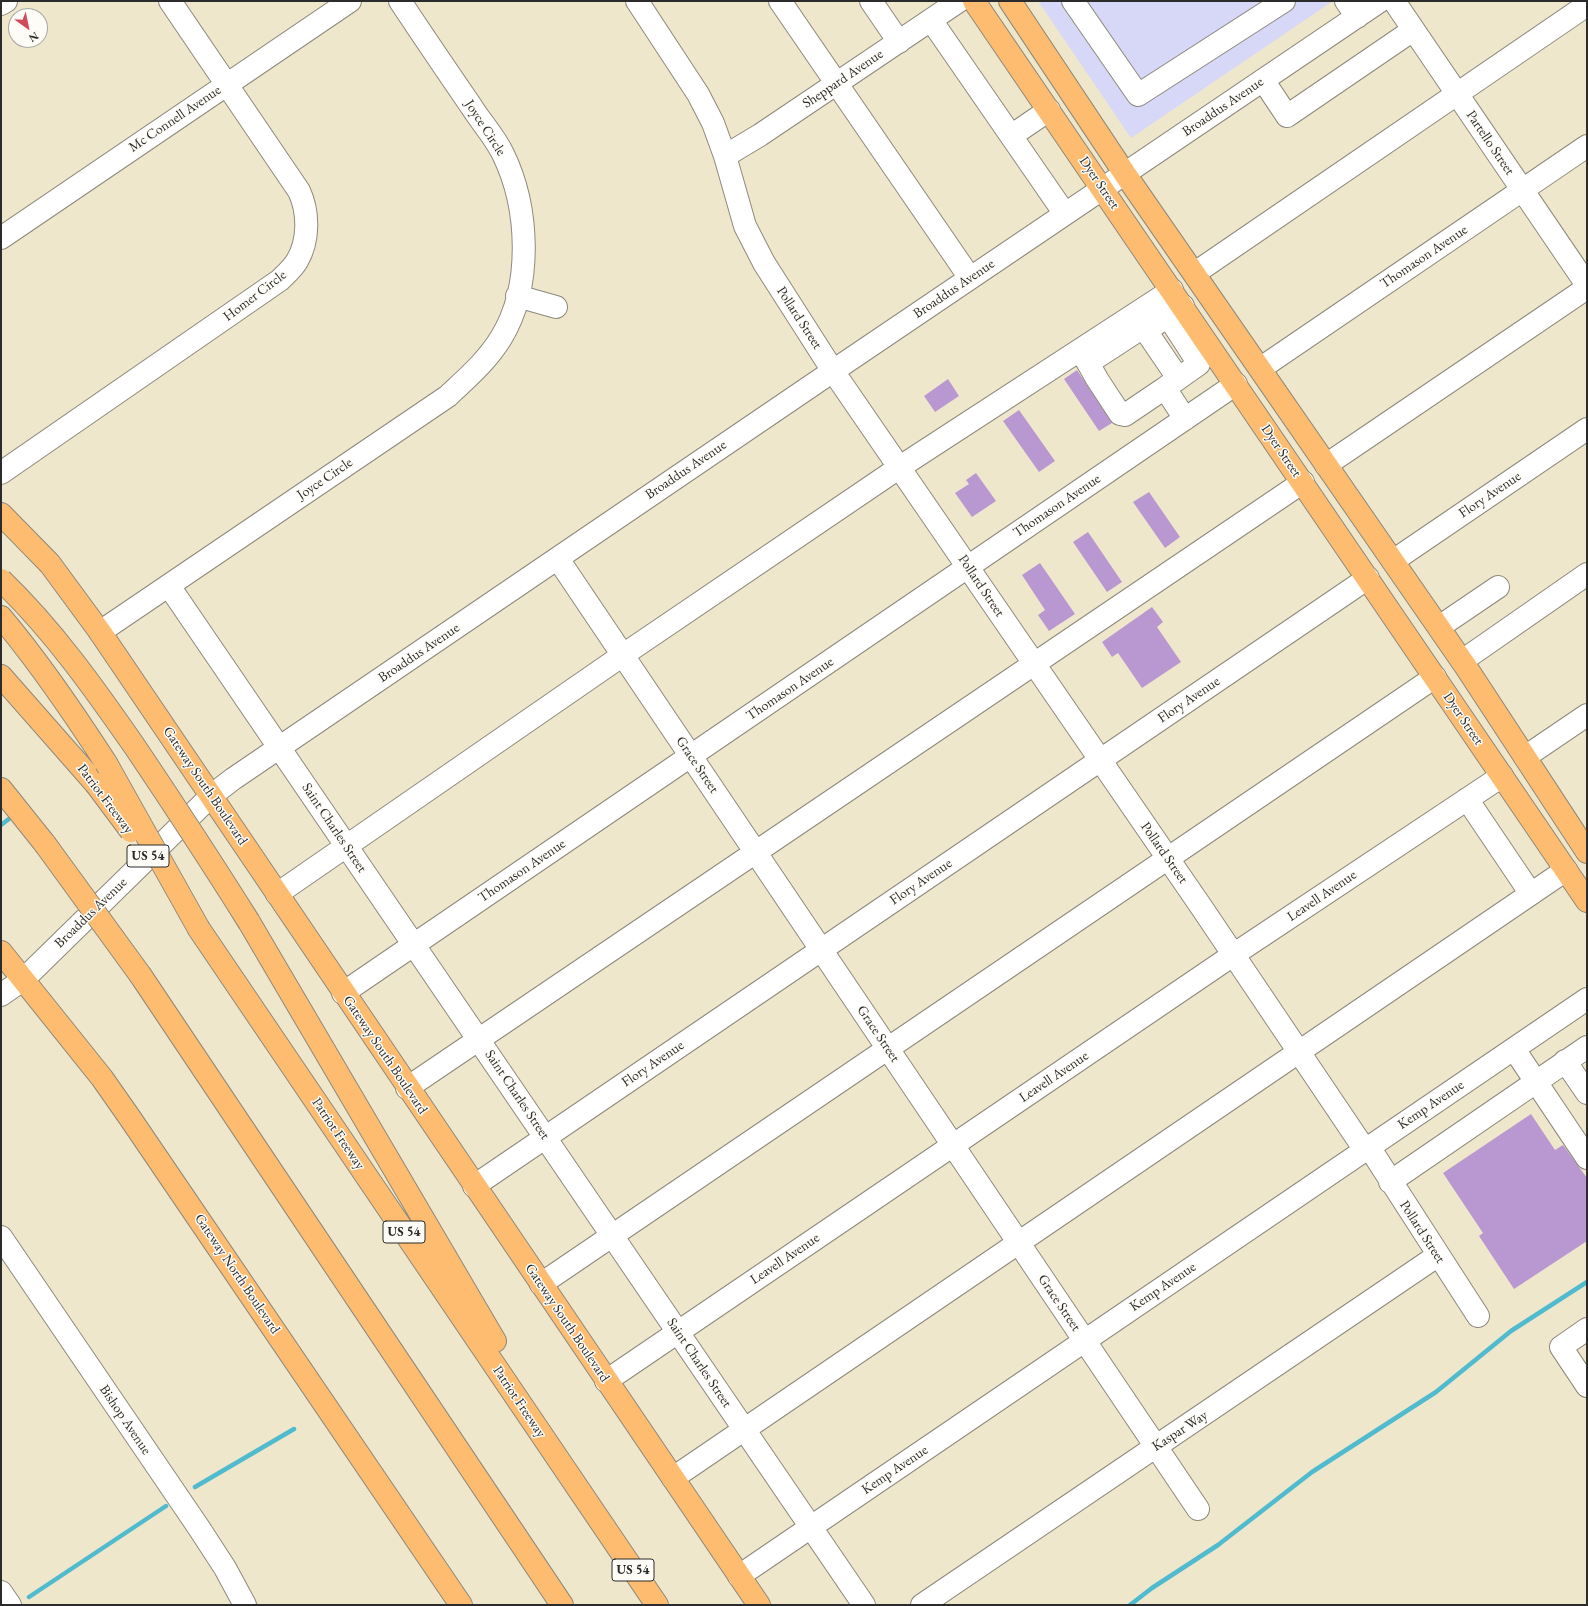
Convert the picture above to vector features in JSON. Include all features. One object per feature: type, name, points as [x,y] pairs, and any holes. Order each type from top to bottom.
[{"type":"main road","name":"Dyer Street","points":[[974,1],[1103,188],[1198,345],[1236,384],[1587,901]]},
{"type":"main road","name":"Dyer Street","points":[[1010,1],[1125,174],[1261,368],[1326,465],[1439,627],[1587,852]]},
{"type":"main road","points":[[1308,490],[1332,504],[1345,518],[1372,555],[1380,561],[1393,561]]},
{"type":"main road","name":"Gateway South Boulevard","points":[[1,514],[50,564],[100,632],[212,795],[407,1088],[759,1605]]},
{"type":"main road","points":[[1368,578],[1383,578],[1393,583],[1432,641],[1451,663],[1464,664]]},
{"type":"main road","points":[[1,580],[44,625],[100,697],[191,830],[249,922],[609,1535]]},
{"type":"main road","points":[[1,617],[31,652],[106,763],[199,929]]},
{"type":"main road","name":"Patriot Freeway","points":[[1,676],[96,784],[199,929],[657,1605]]},
{"type":"main road","points":[[1,789],[45,844],[141,976],[562,1605]]},
{"type":"main road","name":"Gateway North Boulevard","points":[[1,952],[102,1078],[461,1605]]},
{"type":"street","points":[[1,4],[6,1]]},
{"type":"street","name":"Homer Circle","points":[[1,473],[255,299],[280,280],[297,262],[302,250],[306,235],[304,201],[170,1]]},
{"type":"street","name":"Mc Connell Avenue","points":[[1,238],[350,1]]},
{"type":"street","name":"Joyce Circle","points":[[100,632],[448,396],[474,372],[502,337],[517,296],[524,260],[524,232],[516,188],[503,154],[400,1]]},
{"type":"street","name":"Pollard Street","points":[[636,1],[698,94],[713,123],[725,156],[745,226],[764,263],[833,371],[1299,1053],[1390,1182],[1437,1256],[1478,1316]]},
{"type":"street","points":[[780,1],[970,278]]},
{"type":"street","points":[[871,1],[900,42]]},
{"type":"street","name":"Sheppard Avenue","points":[[725,156],[760,135],[837,84],[959,1]]},
{"type":"street","points":[[1073,1],[1138,95],[1284,1]]},
{"type":"street","name":"Broaddus Avenue","points":[[1,995],[24,979],[212,795],[833,371],[1263,80],[1351,9],[1380,1]]},
{"type":"street","name":"Partello Street","points":[[1394,1],[1587,285]]},
{"type":"street","points":[[1195,274],[1587,5]]},
{"type":"street","points":[[931,20],[1065,214]]},
{"type":"street","points":[[1263,80],[1287,116],[1413,30]]},
{"type":"street","points":[[1011,136],[1049,110]]},
{"type":"street","name":"Thomason Avenue","points":[[1261,368],[1587,146]]},
{"type":"street","points":[[1326,465],[1587,288]]},
{"type":"street","points":[[517,296],[556,307]]},
{"type":"street","points":[[277,894],[623,655],[900,467],[1174,304]]},
{"type":"street","points":[[1135,328],[1172,383],[1185,419]]},
{"type":"street","points":[[1084,357],[1120,414],[1125,415],[1199,364],[1198,345]]},
{"type":"street","name":"Thomason Avenue","points":[[343,993],[1236,384]]},
{"type":"street","name":"Flory Avenue","points":[[1393,561],[1587,429]]},
{"type":"street","points":[[407,1088],[1034,664],[1308,490]]},
{"type":"street","name":"Grace Street","points":[[558,559],[1198,1510]]},
{"type":"street","points":[[1464,664],[1587,574]]},
{"type":"street","name":"Flory Avenue","points":[[474,1186],[1368,578]]},
{"type":"street","name":"Saint Charles Street","points":[[169,586],[864,1605]]},
{"type":"street","points":[[1439,627],[1498,587]]},
{"type":"street","points":[[541,1284],[1435,677]]},
{"type":"street","points":[[1525,757],[1587,716]]},
{"type":"street","name":"Leavell Avenue","points":[[606,1381],[1233,955],[1502,776]]},
{"type":"street","points":[[1467,799],[1531,894]]},
{"type":"street","points":[[672,1478],[1566,870]]},
{"type":"street","name":"Kemp Avenue","points":[[739,1576],[1587,999]]},
{"type":"street","points":[[1390,1182],[1587,1047]]},
{"type":"street","points":[[1514,1049],[1587,1158]]},
{"type":"street","points":[[1566,1061],[1587,1093]]},
{"type":"street","name":"Bishop Avenue","points":[[1,1237],[199,1528],[225,1568],[245,1605]]},
{"type":"street","name":"Kaspar Way","points":[[922,1605],[1437,1256]]},
{"type":"street","points":[[1587,1329],[1561,1347],[1587,1386]]},
{"type":"street","points":[[1,1592],[10,1605]]},
{"type":"shaded area","points":[[1038,1],[1333,1],[1131,138]]},
{"type":"building","points":[[1077,370],[1112,423],[1099,431],[1064,379]]},
{"type":"building","points":[[948,379],[959,396],[935,412],[924,396]]},
{"type":"building","points":[[1019,410],[1055,461],[1039,472],[1003,421]]},
{"type":"building","points":[[976,473],[996,501],[972,517],[955,493],[969,484],[966,480]]},
{"type":"building","points":[[1149,492],[1180,537],[1165,548],[1133,502]]},
{"type":"building","points":[[1088,532],[1122,582],[1107,592],[1073,542]]},
{"type":"building","points":[[1040,563],[1075,614],[1049,631],[1038,615],[1045,610],[1022,575]]},
{"type":"building","points":[[1152,607],[1163,622],[1157,627],[1181,662],[1142,688],[1118,653],[1112,657],[1102,642]]},
{"type":"building","points":[[1531,1114],[1555,1150],[1563,1145],[1587,1178],[1587,1241],[1514,1289],[1479,1236],[1483,1233],[1443,1173]]},
{"type":"waterway","points":[[1,825],[14,815]]},
{"type":"waterway","points":[[1130,1605],[1152,1588],[1218,1545],[1312,1472],[1436,1392],[1511,1331],[1587,1282]]},
{"type":"waterway","points":[[195,1487],[294,1429]]},
{"type":"waterway","points":[[29,1597],[166,1506]]}]
